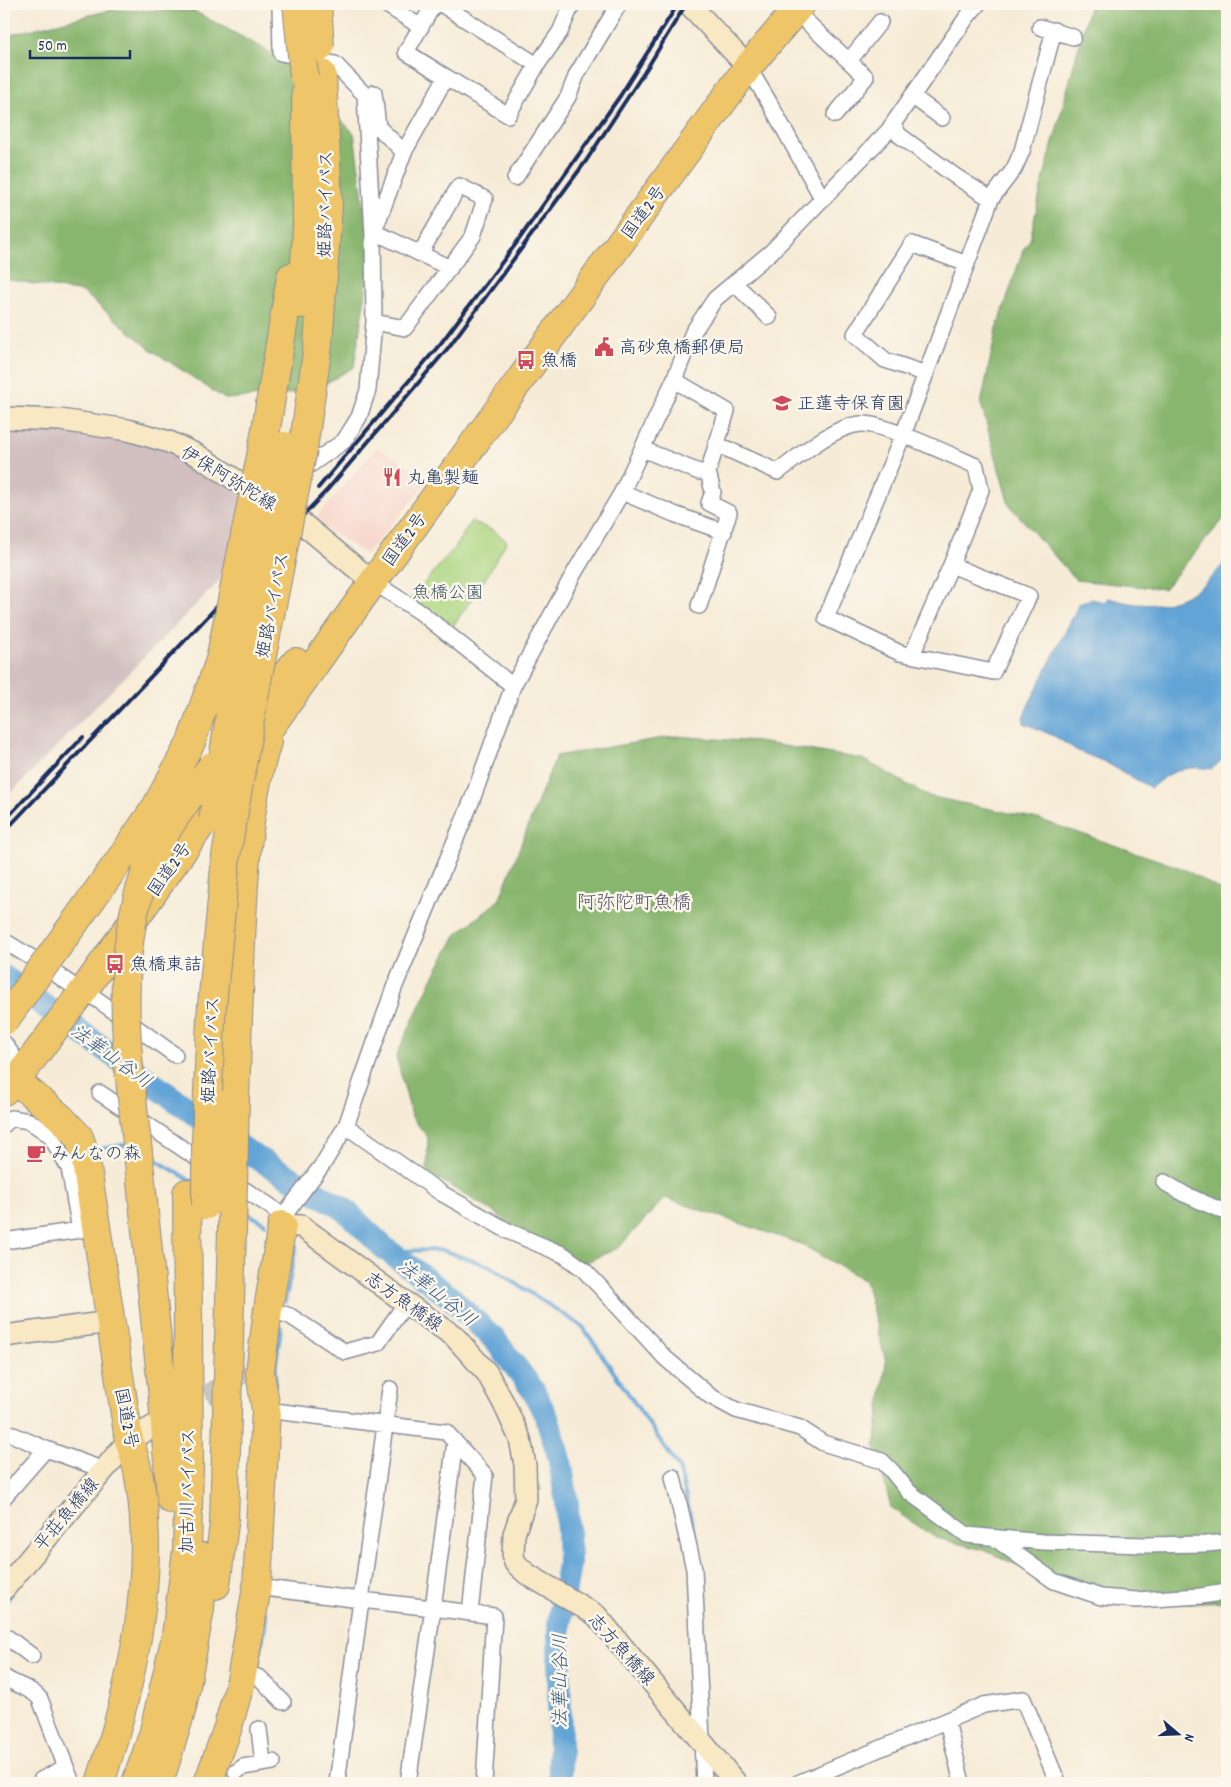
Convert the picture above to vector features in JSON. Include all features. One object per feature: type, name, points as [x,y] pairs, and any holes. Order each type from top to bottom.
[{"type":"highway","name":"姫路バイパス","points":[[297,4],[311,84]]},
{"type":"highway","name":"姫路バイパス","points":[[197,1199],[189,1075],[201,912],[208,851],[235,686],[284,445],[298,361],[304,290],[311,84],[317,4]]},
{"type":"highway","name":"国道2号","points":[[100,1783],[115,1736],[131,1671],[143,1587],[144,1530],[139,1477],[129,1440],[85,1155],[79,1137],[18,1075],[83,991],[274,722],[369,579],[423,514],[748,67],[798,7]]},
{"type":"highway","points":[[4,1021],[151,815],[191,742],[220,660],[284,445]]},
{"type":"highway","points":[[170,1712],[169,1594],[172,1489],[125,1025],[125,981],[128,940],[147,869],[168,828],[212,766],[369,579]]},
{"type":"highway","points":[[170,1712],[200,1666],[213,1603],[224,1524],[235,1097],[243,900],[251,816],[259,768],[274,722]]},
{"type":"highway","name":"加古川バイパス","points":[[159,1783],[170,1712],[176,1636],[187,1550],[197,1199]]},
{"type":"highway","points":[[226,1776],[228,1727],[249,1674],[265,1589],[274,1411],[254,1372],[279,1313],[285,1217]]},
{"type":"highway","name":"加古川バイパス","points":[[136,1783],[170,1712]]},
{"type":"main road","points":[[689,4],[748,67]]},
{"type":"main road","name":"伊保阿弥陀線","points":[[4,418],[60,420],[128,430],[176,445],[197,455],[238,480],[298,520],[369,579]]},
{"type":"main road","name":"志方魚橋線","points":[[285,1217],[301,1226],[454,1336],[488,1373],[520,1439],[525,1465],[526,1499],[514,1534],[513,1554],[515,1563],[527,1574],[596,1615],[736,1783]]},
{"type":"main road","points":[[4,1336],[110,1322]]},
{"type":"main road","points":[[129,1440],[156,1425]]},
{"type":"main road","name":"平荘魚橋線","points":[[7,1578],[129,1440]]},
{"type":"street","points":[[238,480],[307,467],[344,441],[359,417],[368,390],[374,322],[373,234],[365,95],[335,64],[281,52],[280,4]]},
{"type":"street","points":[[385,4],[421,27]]},
{"type":"street","points":[[538,66],[435,4],[406,52],[508,115],[560,32],[572,4]]},
{"type":"street","points":[[522,176],[568,97],[577,74],[620,4]]},
{"type":"street","points":[[100,1093],[285,1217],[323,1164],[346,1126],[394,988],[472,800],[513,686],[573,575],[622,492],[674,380],[693,332],[715,299],[771,252],[883,136],[978,4]]},
{"type":"street","points":[[798,7],[848,61],[866,77],[835,114]]},
{"type":"street","points":[[848,61],[880,22]]},
{"type":"street","points":[[951,565],[1029,596],[993,672],[900,653],[826,618],[903,436],[991,199],[1014,169],[1022,151],[1047,28],[1073,37]]},
{"type":"street","points":[[748,67],[822,198]]},
{"type":"street","points":[[373,234],[404,152],[446,77]]},
{"type":"street","points":[[374,93],[378,127],[404,152]]},
{"type":"street","points":[[912,96],[942,118]]},
{"type":"street","points":[[893,124],[899,135],[955,176],[991,199]]},
{"type":"street","points":[[374,322],[405,328],[473,236],[485,199],[459,186],[420,254]]},
{"type":"street","points":[[373,234],[383,236],[450,268]]},
{"type":"street","points":[[926,374],[884,360],[854,334],[912,244],[966,264]]},
{"type":"street","points":[[734,284],[769,317]]},
{"type":"street","points":[[674,380],[727,411],[708,472],[713,492],[709,503],[729,514],[699,606]]},
{"type":"street","points":[[716,444],[778,472],[814,444],[846,428],[861,424],[880,427],[976,466],[981,490],[912,655]]},
{"type":"street","points":[[642,449],[699,472],[708,472]]},
{"type":"street","points":[[622,492],[724,532]]},
{"type":"street","points":[[369,579],[420,612],[513,686]]},
{"type":"street","points":[[4,941],[37,960],[175,1055]]},
{"type":"street","points":[[4,1043],[18,1075]]},
{"type":"street","points":[[4,1125],[11,1118],[29,1121],[50,1135],[69,1168],[80,1230],[4,1241]]},
{"type":"street","points":[[346,1126],[441,1192],[508,1231],[564,1255],[583,1270],[603,1290],[665,1358],[710,1396],[736,1410],[800,1428],[823,1442],[882,1461],[909,1492],[967,1535],[1043,1542],[1145,1545],[1227,1542]]},
{"type":"street","points":[[1164,1182],[1184,1194],[1227,1213]]},
{"type":"street","points":[[279,1313],[346,1352],[378,1343],[406,1303]]},
{"type":"street","points":[[337,1783],[390,1389]]},
{"type":"street","points":[[274,1411],[385,1423],[446,1432],[485,1475],[470,1613]]},
{"type":"street","points":[[4,1431],[46,1449],[104,1470]]},
{"type":"street","points":[[408,1783],[455,1442]]},
{"type":"street","points":[[4,1497],[46,1449]]},
{"type":"street","points":[[673,1477],[694,1569],[704,1783]]},
{"type":"street","points":[[993,1538],[1054,1581],[1101,1597],[1136,1600],[1201,1596],[1227,1592]]},
{"type":"street","points":[[265,1589],[494,1616],[484,1783]]},
{"type":"street","points":[[4,1635],[32,1656]]},
{"type":"street","points":[[249,1674],[283,1702]]},
{"type":"street","points":[[4,1676],[12,1683],[28,1688],[40,1699],[72,1783]]},
{"type":"street","points":[[798,1783],[984,1705],[1023,1699],[1058,1783]]},
{"type":"street","points":[[947,1721],[962,1783]]},
{"type":"street","points":[[226,1776],[243,1767],[268,1763],[258,1729]]},
{"type":"street","points":[[41,1780],[66,1767]]},
{"type":"shaded area","points":[[4,426],[69,430],[143,442],[185,458],[244,491],[229,571],[4,800]]},
{"type":"shaded area","points":[[377,448],[410,466],[428,482],[366,554],[313,521]]},
{"type":"green space","points":[[1090,4],[1227,4],[1227,515],[1164,589],[1076,580],[1009,505],[981,404],[996,331],[1023,250],[1030,240],[1041,188]]},
{"type":"green space","points":[[111,10],[194,11],[281,58],[354,133],[371,258],[354,367],[311,392],[225,399],[150,349],[83,292],[4,279],[4,38],[16,33]]},
{"type":"green space","name":"魚橋公園","points":[[471,521],[494,531],[507,541],[481,586],[450,630],[411,599],[455,547]]},
{"type":"green space","points":[[675,736],[758,742],[863,759],[928,796],[1038,819],[1184,869],[1227,894],[1227,1601],[1163,1604],[1094,1600],[984,1550],[936,1538],[891,1508],[875,1447],[886,1362],[865,1281],[801,1244],[665,1198],[618,1248],[566,1271],[497,1214],[427,1172],[428,1138],[412,1117],[396,1056],[433,977],[457,934],[499,900],[556,756]]},
{"type":"water","points":[[1227,559],[1227,755],[1212,769],[1194,768],[1179,770],[1165,777],[1151,788],[1105,762],[1078,751],[1054,736],[1024,723],[1023,718],[1029,704],[1079,604],[1091,599],[1104,602],[1109,598],[1144,605],[1176,600],[1190,594],[1203,585]]},
{"type":"waterway","name":"法華山谷川","points":[[4,977],[252,1155],[344,1209],[383,1247],[451,1298],[495,1340],[533,1390],[547,1418],[559,1456],[567,1502],[569,1564],[559,1624],[560,1783]]},
{"type":"waterway","points":[[104,1148],[128,1144]]},
{"type":"waterway","points":[[149,1156],[195,1183]]},
{"type":"waterway","points":[[242,1210],[266,1224]]},
{"type":"waterway","points":[[285,1302],[296,1246]]},
{"type":"waterway","points":[[389,1251],[442,1250],[489,1266],[583,1327],[679,1468],[700,1563]]},
{"type":"waterway","points":[[275,1385],[281,1327]]},
{"type":"waterway","points":[[4,1604],[10,1596]]},
{"type":"waterway","points":[[257,1671],[266,1612]]},
{"type":"tunnel","points":[[178,1412],[247,1371]]},
{"type":"railway","points":[[318,488],[441,343],[515,245],[620,96],[678,4]]},
{"type":"railway","points":[[4,832],[328,489],[448,348],[586,161],[649,65],[686,4]]},
{"type":"railway","points":[[4,821],[83,737]]},
{"type":"place","name":"高砂魚橋郵便局","points":[[604,347]]},
{"type":"place","name":"魚橋","points":[[526,360]]},
{"type":"place","name":"正蓮寺保育園","points":[[782,403]]},
{"type":"place","name":"丸亀製麺","points":[[392,477]]},
{"type":"place","name":"魚橋東詰","points":[[115,964]]},
{"type":"place","name":"みんなの森","points":[[36,1153]]},
{"type":"district","name":"阿弥陀町魚橋","points":[[634,901]]}]
